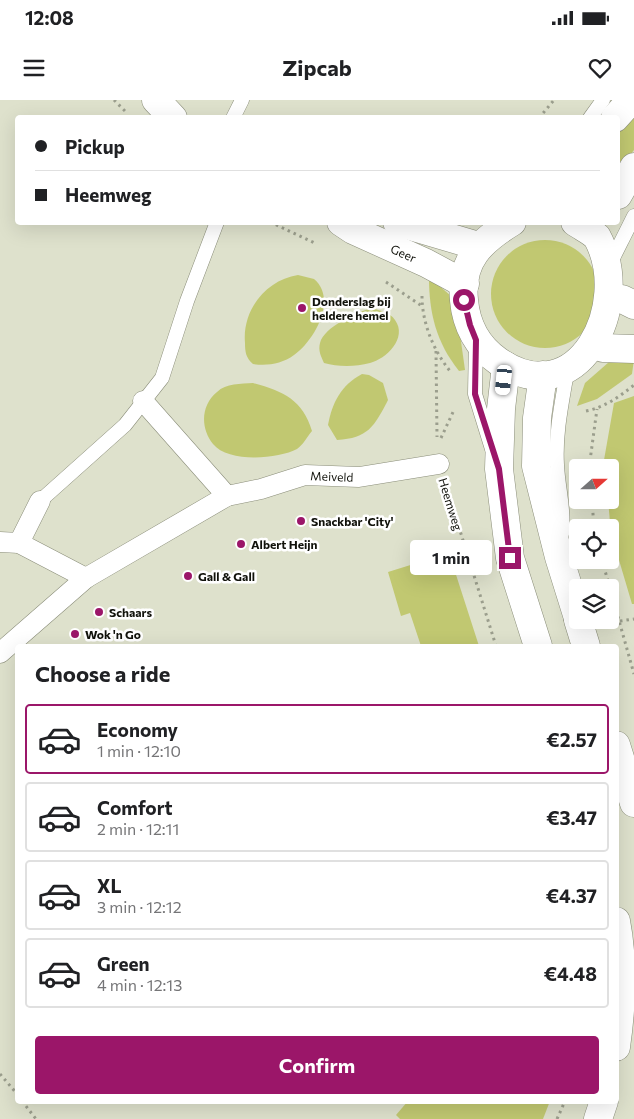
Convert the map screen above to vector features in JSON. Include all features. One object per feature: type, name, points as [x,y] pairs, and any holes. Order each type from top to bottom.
[{"type":"main road","points":[[156,100],[170,115]]},
{"type":"main road","points":[[618,115],[631,100]]},
{"type":"main road","points":[[620,192],[634,167]]},
{"type":"main road","name":"Geer","points":[[346,225],[426,263],[465,284]]},
{"type":"main road","name":"Geer","points":[[407,225],[478,246]]},
{"type":"main road","points":[[508,225],[478,246],[469,263],[464,300],[470,325],[476,340],[484,351],[506,366],[524,373],[555,374],[587,362],[603,348],[616,329],[622,306],[628,302],[621,281],[597,235]]},
{"type":"main road","points":[[603,348],[634,349]]},
{"type":"main road","points":[[506,366],[501,409],[499,469],[510,558],[537,644]]},
{"type":"main road","points":[[555,374],[537,418],[536,466],[569,590]]},
{"type":"main road","points":[[581,629],[585,644]]},
{"type":"main road","points":[[619,755],[634,803]]},
{"type":"main road","points":[[619,937],[623,1003],[619,1028]]},
{"type":"main road","points":[[598,1119],[603,1104]]},
{"type":"street","points":[[144,401],[227,496]]},
{"type":"street","name":"Meiveld","points":[[0,653],[86,578],[227,496],[261,489],[306,475],[359,477],[438,456]]},
{"type":"street","points":[[40,501],[9,542],[86,578]]},
{"type":"lane","points":[[234,115],[242,100]]},
{"type":"lane","points":[[592,115],[603,100]]},
{"type":"lane","points":[[620,223],[634,216]]},
{"type":"lane","points":[[40,501],[126,425],[162,378],[187,301],[216,225]]},
{"type":"lane","points":[[597,235],[616,225]]},
{"type":"lane","points":[[476,340],[475,394],[499,469]]},
{"type":"lane","points":[[619,740],[634,750]]},
{"type":"path","points":[[114,100],[129,115]]},
{"type":"path","points":[[542,115],[554,100]]},
{"type":"path","name":"Heemweg","points":[[422,306],[436,350],[438,456],[495,644]]},
{"type":"path","points":[[438,456],[457,403]]},
{"type":"path","points":[[590,459],[597,409]]},
{"type":"path","points":[[605,569],[634,674]]},
{"type":"path","points":[[620,621],[634,619]]},
{"type":"path","points":[[0,1074],[15,1092]]},
{"type":"path","points":[[24,1104],[36,1119]]},
{"type":"path","points":[[557,1119],[564,1104]]},
{"type":"green space","points":[[634,110],[634,150],[624,163],[620,161],[620,126]]},
{"type":"green space","points":[[545,240],[566,244],[583,256],[595,273],[599,294],[595,315],[583,332],[566,344],[545,348],[524,344],[507,332],[495,315],[491,294],[495,273],[507,256],[524,244]]},
{"type":"green space","points":[[298,275],[314,279],[321,287],[324,297],[323,308],[315,330],[302,349],[289,358],[274,364],[253,364],[247,357],[245,346],[245,331],[252,308],[266,290],[286,278]]},
{"type":"green space","points":[[429,277],[451,296],[456,306],[465,370],[459,371],[439,338],[430,303]]},
{"type":"green space","points":[[372,308],[388,313],[395,320],[399,334],[393,347],[382,357],[370,363],[347,366],[324,363],[319,346],[328,331],[350,317]]},
{"type":"green space","points":[[629,358],[634,359],[632,374],[597,399],[577,406],[585,383],[609,362]]},
{"type":"green space","points":[[362,374],[369,375],[383,383],[388,400],[374,424],[363,434],[337,440],[328,425],[332,409],[343,389]]},
{"type":"green space","points":[[253,383],[290,398],[303,412],[312,431],[297,449],[266,457],[241,457],[220,450],[209,438],[204,424],[204,417],[205,410],[212,397],[225,387],[234,384]]},
{"type":"green space","points":[[634,396],[634,604],[632,604],[619,560],[619,519],[610,519],[609,509],[619,509],[619,459],[604,459],[614,403]]},
{"type":"green space","points":[[449,553],[478,644],[420,644],[410,613],[401,616],[388,572]]},
{"type":"green space","points":[[405,1104],[549,1104],[543,1119],[400,1119],[396,1115]]},
{"type":"place","name":"Donderslag bij heldere hemel","points":[[302,308]]},
{"type":"place","name":"Snackbar 'City'","points":[[301,521]]},
{"type":"place","name":"Albert Heijn","points":[[241,544]]},
{"type":"place","name":"Gall & Gall","points":[[188,576]]},
{"type":"place","name":"Schaars","points":[[99,612]]},
{"type":"place","name":"Wok 'n Go","points":[[75,634]]},
{"type":"route","points":[[464,300],[476,340],[475,394],[499,469],[510,558]]}]
